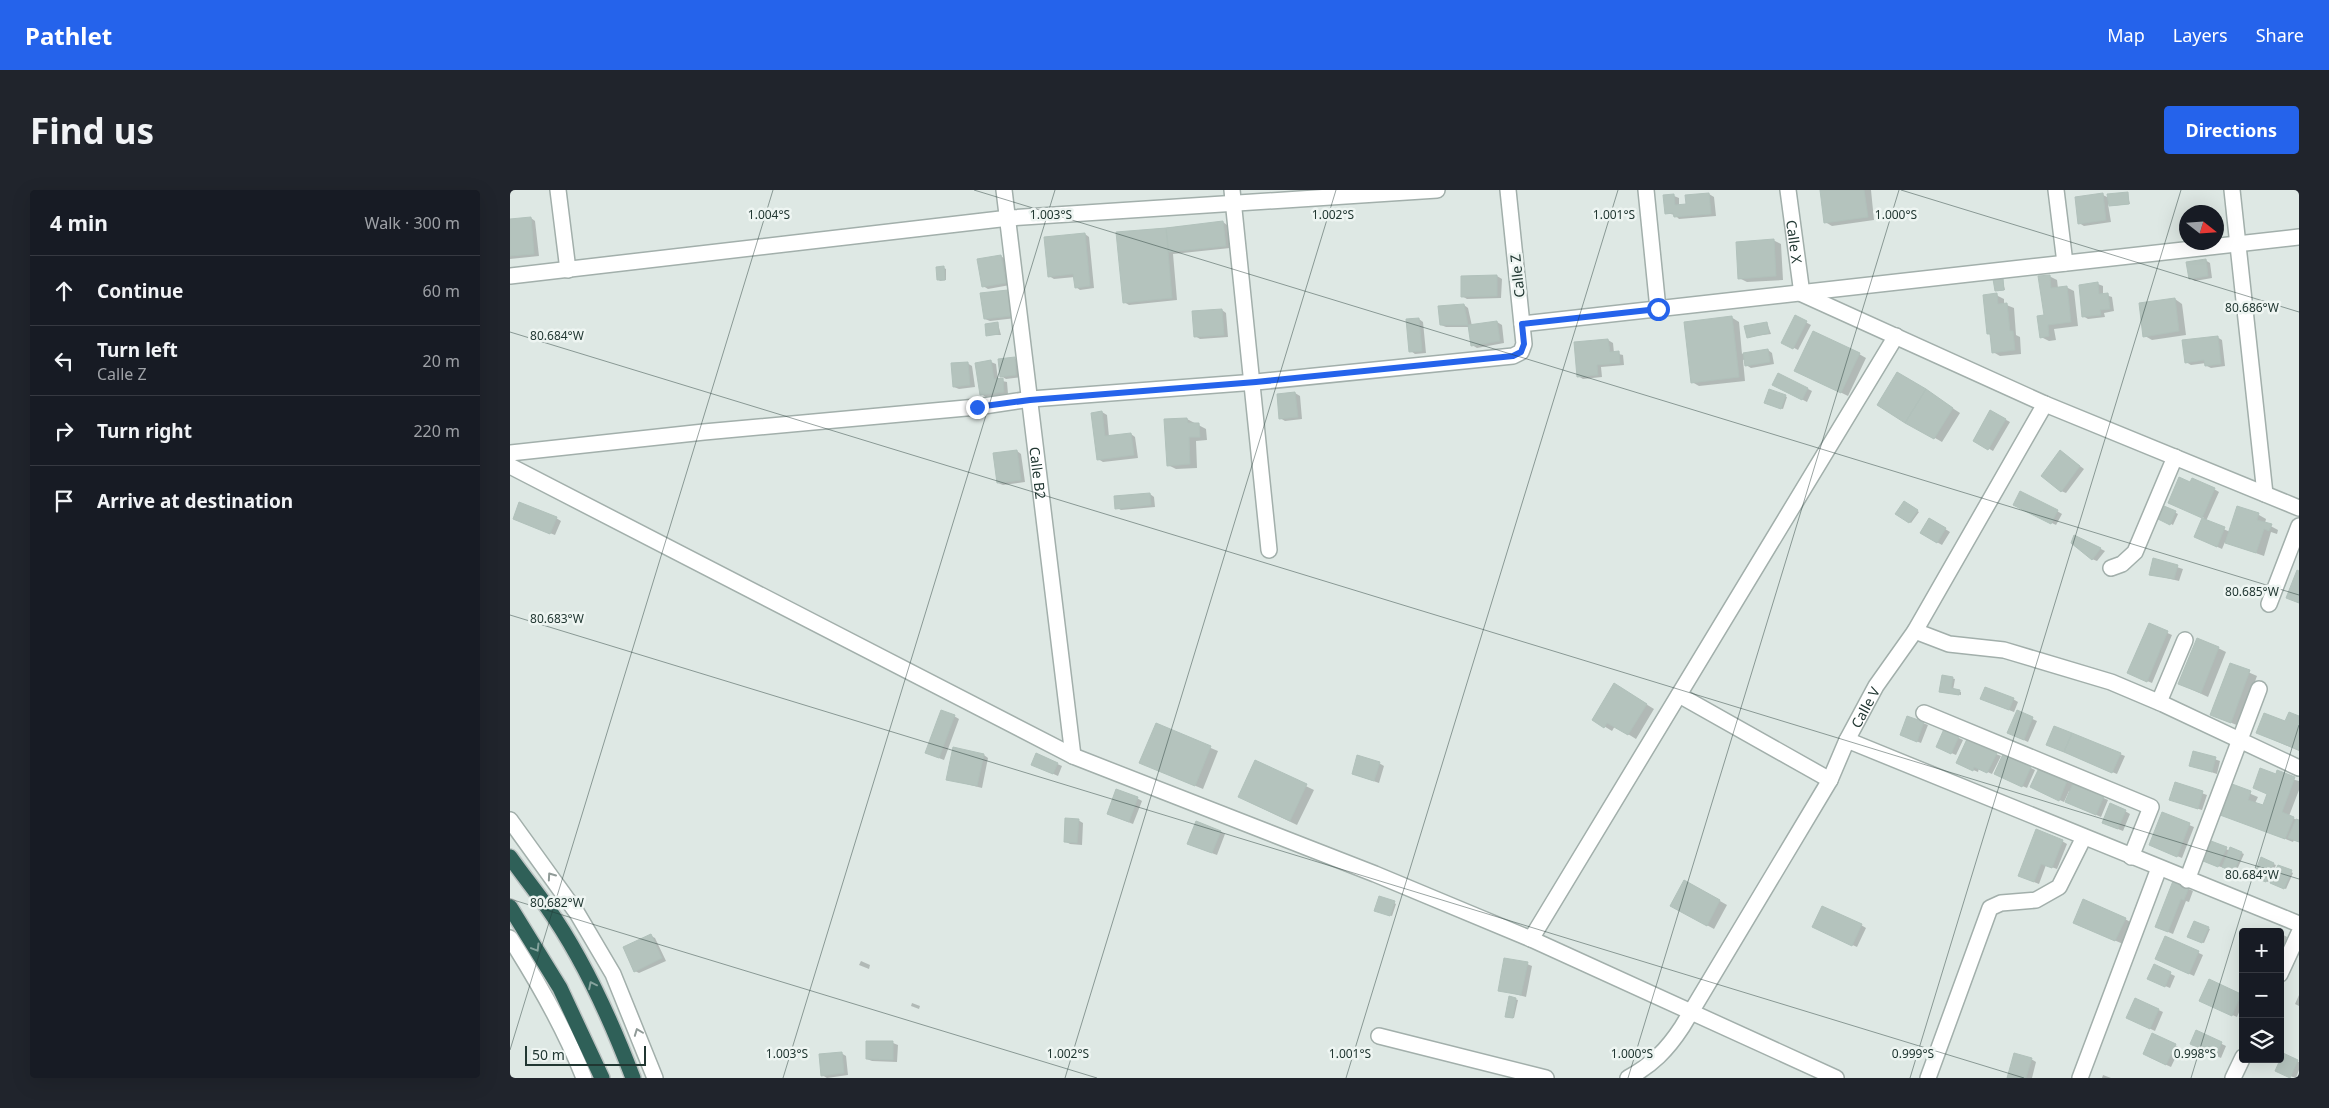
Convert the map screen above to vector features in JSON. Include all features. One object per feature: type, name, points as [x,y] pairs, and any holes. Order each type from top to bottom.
[{"type":"highway","points":[[510,857],[548,908],[587,974],[618,1038],[633,1078]]},
{"type":"highway","points":[[510,906],[560,988],[602,1078]]},
{"type":"street","points":[[558,190],[568,270]]},
{"type":"street","name":"Calle B2","points":[[1004,190],[1009,218],[1073,756]]},
{"type":"street","points":[[510,276],[1009,218],[1232,197],[1437,190]]},
{"type":"street","name":"Calle Z","points":[[1252,383],[1513,356],[1521,352],[1524,344],[1508,190]]},
{"type":"street","points":[[1646,190],[1658,309]]},
{"type":"street","name":"Calle X","points":[[1788,190],[1802,294]]},
{"type":"street","points":[[2056,190],[2065,263]]},
{"type":"street","points":[[2232,190],[2265,494]]},
{"type":"street","points":[[1232,197],[1269,550]]},
{"type":"street","points":[[1522,324],[2299,237]]},
{"type":"street","points":[[1802,294],[2045,404],[2299,508]]},
{"type":"street","points":[[1531,940],[1896,336]]},
{"type":"street","points":[[510,454],[704,432],[977,407],[1030,400],[1252,383]]},
{"type":"street","name":"Calle V","points":[[1628,1078],[1648,1067],[1662,1054],[1690,1013],[1830,780],[1847,740],[1876,686],[1915,631],[2045,404]]},
{"type":"street","points":[[2111,568],[2122,564],[2135,552],[2175,457]]},
{"type":"street","points":[[510,466],[1073,756],[1376,874],[1531,940],[1836,1078]]},
{"type":"street","points":[[2269,604],[2299,526]]},
{"type":"street","points":[[1915,631],[1949,644],[2004,650],[2111,682],[2159,702],[2299,768]]},
{"type":"street","points":[[2159,702],[2185,640]]},
{"type":"street","points":[[2187,880],[2259,689]]},
{"type":"street","points":[[1679,695],[1830,780]]},
{"type":"street","points":[[1924,714],[2151,807],[2131,857]]},
{"type":"street","points":[[1847,740],[2299,924]]},
{"type":"street","points":[[510,820],[576,913],[613,974],[655,1078]]},
{"type":"street","points":[[1928,1078],[1990,908],[2001,903],[2036,900],[2059,887],[2084,838]]},
{"type":"street","points":[[2080,1078],[2159,868]]},
{"type":"street","points":[[2280,973],[2299,932]]},
{"type":"street","points":[[510,938],[534,976],[574,1054],[584,1078]]},
{"type":"street","points":[[1379,1036],[1546,1078]]},
{"type":"street","points":[[2233,1078],[2240,1063]]},
{"type":"building","points":[[1820,190],[1864,190],[1868,217],[1824,223]]},
{"type":"building","points":[[2128,192],[2129,204],[2109,206],[2107,194]]},
{"type":"building","points":[[1709,193],[1711,214],[1674,217],[1673,213],[1665,214],[1663,195],[1674,194],[1675,205],[1686,204],[1685,195]]},
{"type":"building","points":[[2103,193],[2106,220],[2078,224],[2075,197]]},
{"type":"building","points":[[531,217],[534,254],[510,256],[510,219]]},
{"type":"building","points":[[1223,221],[1226,246],[1169,252],[1166,228]]},
{"type":"building","points":[[1166,228],[1172,298],[1123,303],[1116,232]]},
{"type":"building","points":[[1085,233],[1090,286],[1075,288],[1073,274],[1048,277],[1044,237]]},
{"type":"building","points":[[1774,239],[1776,276],[1738,279],[1736,242]]},
{"type":"building","points":[[1001,255],[1006,283],[982,287],[977,259]]},
{"type":"building","points":[[2206,259],[2208,276],[2189,279],[2186,262]]},
{"type":"building","points":[[944,266],[945,280],[937,280],[936,267]]},
{"type":"building","points":[[1497,275],[1497,296],[1461,297],[1461,276]]},
{"type":"building","points":[[2050,275],[2051,288],[2067,286],[2071,322],[2048,325],[2049,336],[2040,338],[2037,316],[2044,315],[2038,276]]},
{"type":"building","points":[[2003,278],[2004,290],[1995,291],[1993,279]]},
{"type":"building","points":[[2098,282],[2099,294],[2108,293],[2110,309],[2100,310],[2101,315],[2082,317],[2079,285]]},
{"type":"building","points":[[1008,290],[1012,316],[984,319],[980,293]]},
{"type":"building","points":[[1997,293],[1998,304],[2007,303],[2010,331],[2013,331],[2015,350],[1992,353],[1990,334],[1987,334],[1983,295]]},
{"type":"building","points":[[2175,298],[2179,331],[2143,337],[2139,303]]},
{"type":"building","points":[[1464,304],[1468,325],[1440,325],[1438,306]]},
{"type":"building","points":[[1222,309],[1224,335],[1194,337],[1192,311]]},
{"type":"building","points":[[1795,315],[1807,321],[1793,349],[1781,343]]},
{"type":"building","points":[[1732,316],[1739,377],[1691,383],[1684,322]]},
{"type":"building","points":[[1419,318],[1422,351],[1409,352],[1406,319]]},
{"type":"building","points":[[1497,321],[1500,341],[1471,346],[1468,325]]},
{"type":"building","points":[[998,322],[999,334],[986,336],[985,324]]},
{"type":"building","points":[[1767,322],[1769,333],[1747,338],[1744,326]]},
{"type":"building","points":[[1813,331],[1860,353],[1841,393],[1794,371]]},
{"type":"building","points":[[2218,336],[2221,364],[2205,366],[2204,360],[2185,363],[2182,340]]},
{"type":"building","points":[[1608,339],[1610,352],[1619,351],[1620,363],[1597,365],[1598,375],[1577,377],[1574,342]]},
{"type":"building","points":[[1768,349],[1770,362],[1745,366],[1743,353]]},
{"type":"building","points":[[1015,357],[1016,375],[1000,377],[998,359]]},
{"type":"building","points":[[991,360],[994,379],[1003,378],[1004,392],[980,395],[975,363]]},
{"type":"building","points":[[968,362],[970,385],[953,387],[951,363]]},
{"type":"building","points":[[1897,372],[1926,389],[1905,423],[1877,405]]},
{"type":"building","points":[[1778,373],[1808,388],[1802,400],[1772,385]]},
{"type":"building","points":[[1769,389],[1786,395],[1781,409],[1764,403]]},
{"type":"building","points":[[1926,389],[1953,408],[1934,439],[1905,423]]},
{"type":"building","points":[[1295,392],[1298,417],[1279,419],[1277,394]]},
{"type":"building","points":[[1990,410],[2006,419],[1988,450],[1973,441]]},
{"type":"building","points":[[1102,411],[1105,436],[1131,433],[1134,455],[1097,460],[1091,413]]},
{"type":"building","points":[[1187,418],[1188,423],[1199,423],[1200,437],[1189,437],[1190,464],[1167,466],[1164,419]]},
{"type":"building","points":[[1017,450],[1021,480],[997,483],[993,453]]},
{"type":"building","points":[[2060,450],[2080,466],[2061,492],[2041,476]]},
{"type":"building","points":[[2179,477],[2190,482],[2192,478],[2215,488],[2202,518],[2168,503]]},
{"type":"building","points":[[2020,491],[2058,510],[2051,524],[2013,505]]},
{"type":"building","points":[[1150,493],[1151,505],[1115,509],[1114,496]]},
{"type":"building","points":[[1904,501],[1918,510],[1909,523],[1895,514]]},
{"type":"building","points":[[519,502],[557,517],[550,534],[513,519]]},
{"type":"building","points":[[2164,506],[2176,511],[2170,525],[2158,519]]},
{"type":"building","points":[[2237,506],[2259,513],[2257,520],[2272,524],[2269,531],[2264,529],[2256,553],[2225,543]]},
{"type":"building","points":[[1929,518],[1946,528],[1937,543],[1920,533]]},
{"type":"building","points":[[2202,518],[2225,527],[2217,547],[2194,537]]},
{"type":"building","points":[[2074,535],[2101,548],[2092,560],[2071,543]]},
{"type":"building","points":[[2153,558],[2178,565],[2174,579],[2149,575]]},
{"type":"building","points":[[2297,570],[2299,571],[2299,603],[2286,598]]},
{"type":"building","points":[[2149,623],[2168,631],[2147,682],[2127,673]]},
{"type":"building","points":[[2197,638],[2219,647],[2201,693],[2178,684]]},
{"type":"building","points":[[2230,663],[2250,670],[2231,723],[2210,715]]},
{"type":"building","points":[[1942,675],[1953,677],[1951,688],[1960,690],[1959,695],[1939,692]]},
{"type":"building","points":[[1614,683],[1647,704],[1628,735],[1607,723],[1604,728],[1592,720]]},
{"type":"building","points":[[1985,687],[2014,698],[2009,710],[1980,699]]},
{"type":"building","points":[[941,710],[955,715],[939,758],[925,753]]},
{"type":"building","points":[[2017,710],[2033,717],[2024,740],[2007,733]]},
{"type":"building","points":[[2289,712],[2299,716],[2299,750],[2256,733],[2264,713],[2285,721]]},
{"type":"building","points":[[1907,716],[1924,722],[1917,742],[1900,735]]},
{"type":"building","points":[[1156,723],[1211,746],[1195,786],[1139,763]]},
{"type":"building","points":[[2054,726],[2072,733],[2064,752],[2046,745]]},
{"type":"building","points":[[1944,729],[1959,736],[1951,754],[1936,747]]},
{"type":"building","points":[[2072,733],[2121,753],[2112,773],[2064,752]]},
{"type":"building","points":[[1967,739],[1997,753],[1987,773],[1974,767],[1973,771],[1956,763]]},
{"type":"building","points":[[953,747],[984,754],[977,786],[946,780]]},
{"type":"building","points":[[2193,751],[2216,757],[2212,772],[2189,766]]},
{"type":"building","points":[[1036,753],[1058,763],[1053,774],[1031,765]]},
{"type":"building","points":[[2003,754],[2031,767],[2022,787],[1994,774]]},
{"type":"building","points":[[1357,755],[1380,762],[1374,781],[1352,774]]},
{"type":"building","points":[[1255,760],[1307,784],[1290,821],[1238,797]]},
{"type":"building","points":[[2039,768],[2067,781],[2059,801],[2030,787]]},
{"type":"building","points":[[2260,768],[2276,774],[2277,770],[2295,777],[2282,812],[2294,817],[2285,839],[2220,815],[2232,784],[2251,791],[2248,800],[2263,805],[2267,794],[2253,788]]},
{"type":"building","points":[[2175,782],[2203,791],[2198,809],[2169,800]]},
{"type":"building","points":[[2073,783],[2104,796],[2096,815],[2065,802]]},
{"type":"building","points":[[1116,789],[1138,797],[1129,822],[1107,814]]},
{"type":"building","points":[[2110,803],[2126,810],[2118,829],[2102,823]]},
{"type":"building","points":[[2162,812],[2190,823],[2177,857],[2149,845]]},
{"type":"building","points":[[1065,818],[1079,819],[1077,843],[1064,842]]},
{"type":"building","points":[[2296,819],[2299,820],[2299,842],[2288,838]]},
{"type":"building","points":[[1196,821],[1221,831],[1212,853],[1187,844]]},
{"type":"building","points":[[2036,829],[2063,840],[2052,868],[2041,864],[2034,882],[2018,876]]},
{"type":"building","points":[[2211,841],[2227,847],[2218,867],[2203,861]]},
{"type":"building","points":[[2230,847],[2242,852],[2234,872],[2222,867]]},
{"type":"building","points":[[2261,857],[2274,863],[2266,882],[2253,877]]},
{"type":"building","points":[[2278,865],[2292,870],[2284,889],[2270,883]]},
{"type":"building","points":[[1684,880],[1720,900],[1707,926],[1670,906]]},
{"type":"building","points":[[2173,881],[2189,887],[2184,900],[2181,899],[2168,932],[2155,927]]},
{"type":"building","points":[[1379,896],[1395,901],[1390,916],[1374,911]]},
{"type":"building","points":[[2083,899],[2126,918],[2115,941],[2073,923]]},
{"type":"building","points":[[1822,906],[1862,924],[1852,946],[1812,927]]},
{"type":"building","points":[[2194,921],[2209,927],[2202,943],[2187,937]]},
{"type":"building","points":[[651,934],[662,958],[634,972],[623,947]]},
{"type":"building","points":[[2165,936],[2199,951],[2189,974],[2155,959]]},
{"type":"building","points":[[1504,958],[1528,962],[1521,995],[1498,991]]},
{"type":"building","points":[[2154,964],[2171,972],[2165,987],[2147,979]]},
{"type":"building","points":[[2209,979],[2239,993],[2239,999],[2232,1016],[2199,1001]]},
{"type":"building","points":[[1509,996],[1516,998],[1513,1018],[1505,1017]]},
{"type":"building","points":[[2135,998],[2159,1009],[2150,1029],[2126,1018]]},
{"type":"building","points":[[2196,1030],[2222,1042],[2216,1056],[2190,1044]]},
{"type":"building","points":[[2152,1033],[2176,1044],[2166,1065],[2143,1054]]},
{"type":"building","points":[[866,1041],[893,1041],[893,1060],[866,1059]]},
{"type":"building","points":[[842,1052],[844,1073],[821,1076],[819,1054]]},
{"type":"building","points":[[2014,1053],[2032,1058],[2026,1078],[2007,1078]]},
{"type":"building","points":[[2284,1053],[2298,1060],[2290,1078],[2275,1071],[2279,1063],[2284,1063]]},
{"type":"route","points":[[977,407],[1030,400],[1256,382],[1513,356],[1521,352],[1524,344],[1522,324],[1658,309]]}]
